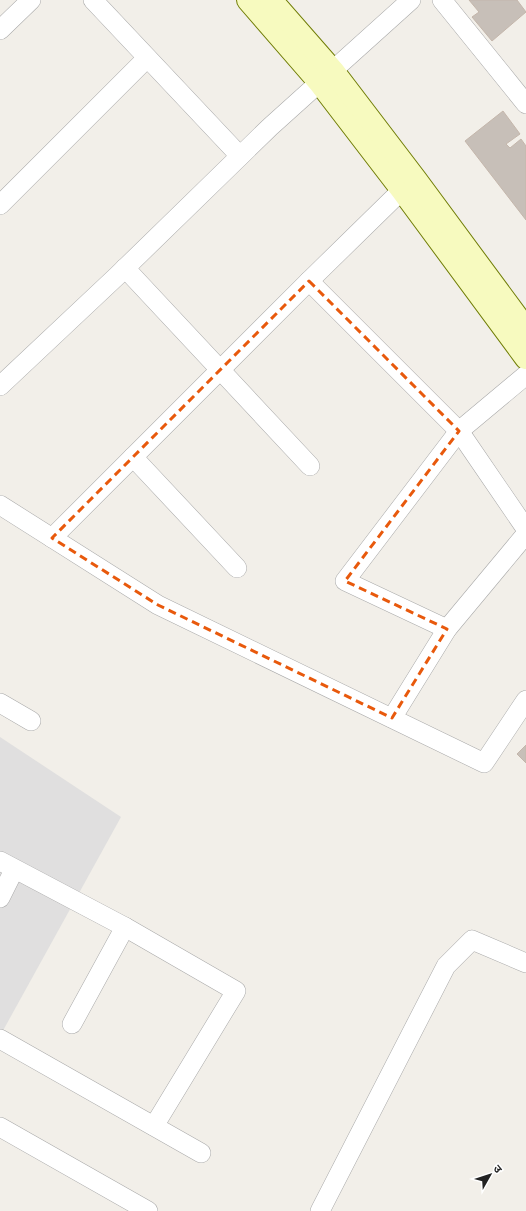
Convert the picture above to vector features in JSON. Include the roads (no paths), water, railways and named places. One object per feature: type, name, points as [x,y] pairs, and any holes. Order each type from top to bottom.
[{"type":"main road","points":[[248,0],[326,77],[416,180],[526,328]]},
{"type":"main road","points":[[271,0],[326,77],[402,190],[526,358]]},
{"type":"street","points":[[0,30],[31,0]]},
{"type":"street","points":[[92,0],[240,156]]},
{"type":"street","points":[[0,386],[125,268],[270,127],[411,0]]},
{"type":"street","points":[[442,0],[526,104]]},
{"type":"street","points":[[0,205],[147,58]]},
{"type":"street","points":[[52,538],[308,281],[402,190]]},
{"type":"street","points":[[125,268],[310,466]]},
{"type":"street","points":[[308,281],[459,430],[526,529]]},
{"type":"street","points":[[446,629],[346,581],[459,430],[526,375]]},
{"type":"street","points":[[133,457],[237,568]]},
{"type":"street","points":[[0,505],[158,605],[484,763],[526,700]]},
{"type":"street","points":[[392,718],[446,629],[526,534]]},
{"type":"street","points":[[0,702],[31,721]]},
{"type":"street","points":[[0,898],[7,865],[125,927],[236,991],[154,1126]]},
{"type":"street","points":[[72,1024],[125,927]]},
{"type":"street","points":[[320,1211],[446,966],[472,940],[526,963]]},
{"type":"street","points":[[0,1039],[201,1153]]},
{"type":"street","points":[[0,1127],[148,1211]]}]
